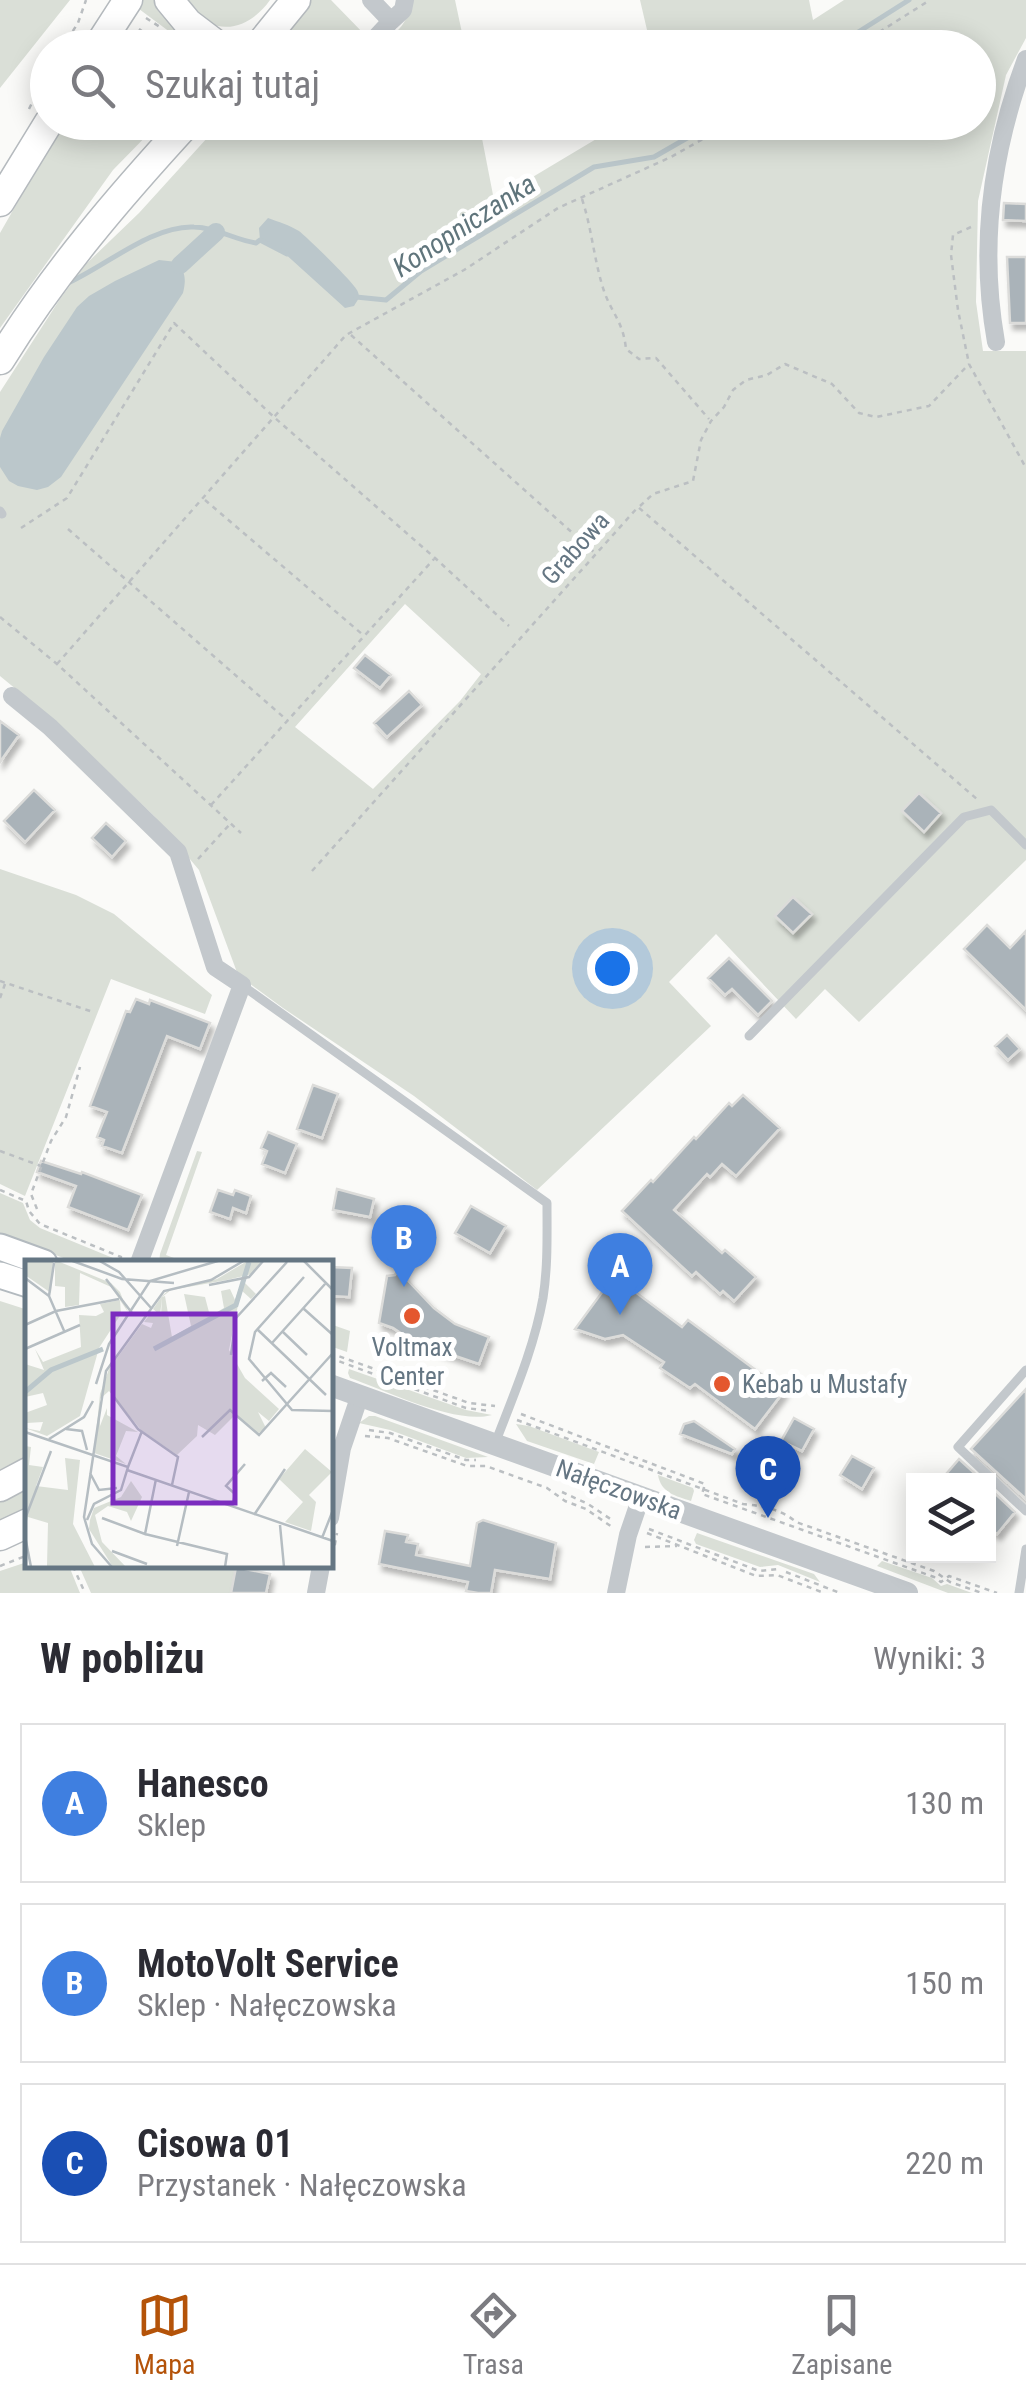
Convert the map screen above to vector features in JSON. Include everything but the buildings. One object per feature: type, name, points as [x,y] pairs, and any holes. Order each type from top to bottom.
[{"type":"main road","points":[[169,0],[197,30]]},
{"type":"main road","points":[[272,30],[296,0]]},
{"type":"main road","points":[[107,30],[122,5]]},
{"type":"main road","points":[[0,202],[38,140]]},
{"type":"main road","points":[[0,360],[62,268],[172,140]]},
{"type":"main road","points":[[0,1247],[36,1260]]},
{"type":"main road","points":[[0,1274],[25,1283]]},
{"type":"main road","points":[[0,1487],[25,1474]]},
{"type":"main road","points":[[0,1536],[25,1524]]},
{"type":"street","points":[[371,0],[391,22]]},
{"type":"street","points":[[383,30],[403,10],[404,0]]},
{"type":"street","points":[[996,342],[989,302],[988,220],[994,171],[1026,59]]},
{"type":"street","points":[[12,696],[50,727],[178,852],[215,966],[242,985],[141,1260]]},
{"type":"street","name":"Nałęczowska","points":[[332,1386],[907,1593]]},
{"type":"street","points":[[332,1506],[342,1448],[360,1395]]},
{"type":"street","points":[[616,1593],[641,1497]]},
{"type":"street","points":[[316,1593],[321,1568]]},
{"type":"lane","points":[[749,1036],[964,816],[990,810],[1026,845]]},
{"type":"lane","points":[[242,985],[547,1203],[543,1298],[530,1350],[495,1444]]},
{"type":"lane","points":[[1026,1370],[958,1447],[1026,1511]]},
{"type":"lane","points":[[1019,1593],[1026,1549]]},
{"type":"path","points":[[73,30],[86,0]]},
{"type":"path","points":[[882,30],[930,0]]},
{"type":"path","points":[[122,5],[158,26]]},
{"type":"path","points":[[56,664],[349,334],[464,270],[558,208],[671,158],[702,140]]},
{"type":"path","points":[[581,198],[599,274],[624,329],[626,349],[639,359],[656,358],[711,422]]},
{"type":"path","points":[[988,220],[954,235],[952,255],[958,310],[969,364],[1026,468]]},
{"type":"path","points":[[21,528],[66,498],[174,323],[509,626]]},
{"type":"path","points":[[349,334],[596,554]]},
{"type":"path","points":[[638,508],[654,494],[693,481],[702,440],[711,422],[733,390],[746,380],[767,375],[785,364],[832,384],[860,413],[876,417],[929,406],[969,364]]},
{"type":"path","points":[[204,498],[364,635]]},
{"type":"path","name":"Grabowa","points":[[312,871],[638,508],[990,810]]},
{"type":"path","points":[[68,528],[288,721]]},
{"type":"path","points":[[211,805],[435,558]]},
{"type":"path","points":[[0,616],[241,833]]},
{"type":"path","points":[[184,872],[231,823]]},
{"type":"path","points":[[0,998],[3,982],[93,1012]]},
{"type":"path","points":[[37,1209],[32,1194],[51,1141],[66,1117],[80,1067]]},
{"type":"path","points":[[0,1151],[41,1166]]},
{"type":"path","points":[[0,1190],[26,1201],[40,1224],[121,1257],[120,1260]]},
{"type":"path","points":[[332,1357],[469,1403],[499,1406]]},
{"type":"path","points":[[332,1357],[466,1408],[496,1412]]},
{"type":"path","points":[[515,1412],[706,1484],[702,1494],[941,1582],[948,1576],[998,1593]]},
{"type":"path","points":[[515,1419],[743,1504],[787,1514],[796,1522],[934,1571],[950,1582],[982,1593]]},
{"type":"path","points":[[359,1428],[390,1433],[466,1460],[488,1460],[515,1470]]},
{"type":"path","points":[[358,1435],[388,1438],[467,1466],[486,1466],[547,1488],[632,1537],[680,1546],[756,1576],[777,1575],[824,1593]]},
{"type":"path","points":[[550,1482],[566,1496],[588,1504],[615,1522],[632,1537],[636,1547],[680,1546]]},
{"type":"path","points":[[632,1537],[650,1528],[758,1571],[778,1569],[840,1593]]},
{"type":"path","points":[[0,1566],[25,1557]]},
{"type":"path","points":[[74,1568],[85,1593]]},
{"type":"shaded area","points":[[0,0],[70,0],[46,30],[30,30],[30,50],[0,88]]},
{"type":"shaded area","points":[[140,0],[155,0],[182,30],[167,30],[135,6]]},
{"type":"shaded area","points":[[184,0],[270,0],[251,19],[225,27],[204,20]]},
{"type":"shaded area","points":[[309,0],[331,0],[360,30],[286,30]]},
{"type":"shaded area","points":[[413,0],[455,0],[461,30],[398,30]]},
{"type":"shaded area","points":[[640,0],[809,0],[813,20],[844,0],[1026,0],[1026,38],[1006,75],[996,120],[996,30],[647,30]]},
{"type":"shaded area","points":[[53,140],[142,140],[113,170],[0,328],[0,233]]},
{"type":"shaded area","points":[[205,140],[482,140],[494,200],[595,140],[992,140],[978,201],[976,302],[983,351],[1026,351],[1026,860],[859,1022],[825,989],[796,1019],[716,934],[669,982],[711,1026],[537,1190],[414,1096],[238,975],[199,870],[154,816],[56,722],[0,676],[0,392],[86,264]],"holes":[[[405,604],[481,674],[460,701],[373,789],[295,727]]]},
{"type":"shaded area","points":[[268,218],[299,231],[339,269],[358,293],[354,306],[345,308],[282,251],[260,240],[259,228]]},
{"type":"shaded area","points":[[159,260],[177,262],[180,266],[185,277],[183,293],[61,477],[37,490],[9,481],[0,467],[2,431],[77,307],[115,281]]},
{"type":"shaded area","points":[[0,869],[76,895],[114,914],[212,995],[205,1014],[111,979],[25,1196],[0,1184]]},
{"type":"shaded area","points":[[197,1151],[202,1152],[166,1255],[179,1260],[159,1260]]},
{"type":"shaded area","points":[[0,1193],[23,1203],[30,1220],[40,1228],[113,1258],[68,1260],[0,1233]]},
{"type":"shaded area","points":[[0,1301],[25,1309],[25,1460],[0,1476]]},
{"type":"shaded area","points":[[332,1325],[350,1331],[347,1352],[332,1347]]},
{"type":"shaded area","points":[[349,1369],[466,1410],[492,1415],[459,1415],[421,1405],[350,1378]]},
{"type":"shaded area","points":[[369,1416],[488,1457],[466,1458],[359,1423]]},
{"type":"shaded area","points":[[516,1424],[599,1452],[594,1464],[527,1441]]},
{"type":"shaded area","points":[[658,1475],[693,1488],[691,1501],[666,1490]]},
{"type":"shaded area","points":[[25,1485],[25,1512],[0,1525],[0,1498]]},
{"type":"shaded area","points":[[697,1533],[814,1574],[820,1582],[778,1565],[760,1567],[696,1544]]},
{"type":"shaded area","points":[[882,1561],[932,1578],[941,1586],[947,1584],[972,1593],[948,1593],[877,1566]]},
{"type":"shaded area","points":[[25,1563],[25,1568],[70,1568],[80,1593],[0,1593],[0,1571]]},
{"type":"shaded area","points":[[80,1568],[237,1568],[231,1593],[91,1593]]},
{"type":"waterway","name":"Konopniczanka","points":[[862,30],[909,0]]},
{"type":"waterway","name":"Konopniczanka","points":[[356,297],[386,300],[421,271],[594,167],[654,157],[684,140]]},
{"type":"waterway","name":"Konopniczanka","points":[[70,282],[147,239],[178,228],[202,228],[256,243],[260,240],[287,254]]},
{"type":"waterway","points":[[180,265],[216,232]]},
{"type":"place","name":"MotoVolt Service","points":[[404,1287]]},
{"type":"place","name":"Hanesco","points":[[620,1315]]},
{"type":"place","name":"Voltmax Center","points":[[412,1316]]},
{"type":"place","name":"Kebab u Mustafy","points":[[722,1384]]},
{"type":"place","name":"Cisowa 01","points":[[768,1518]]}]
